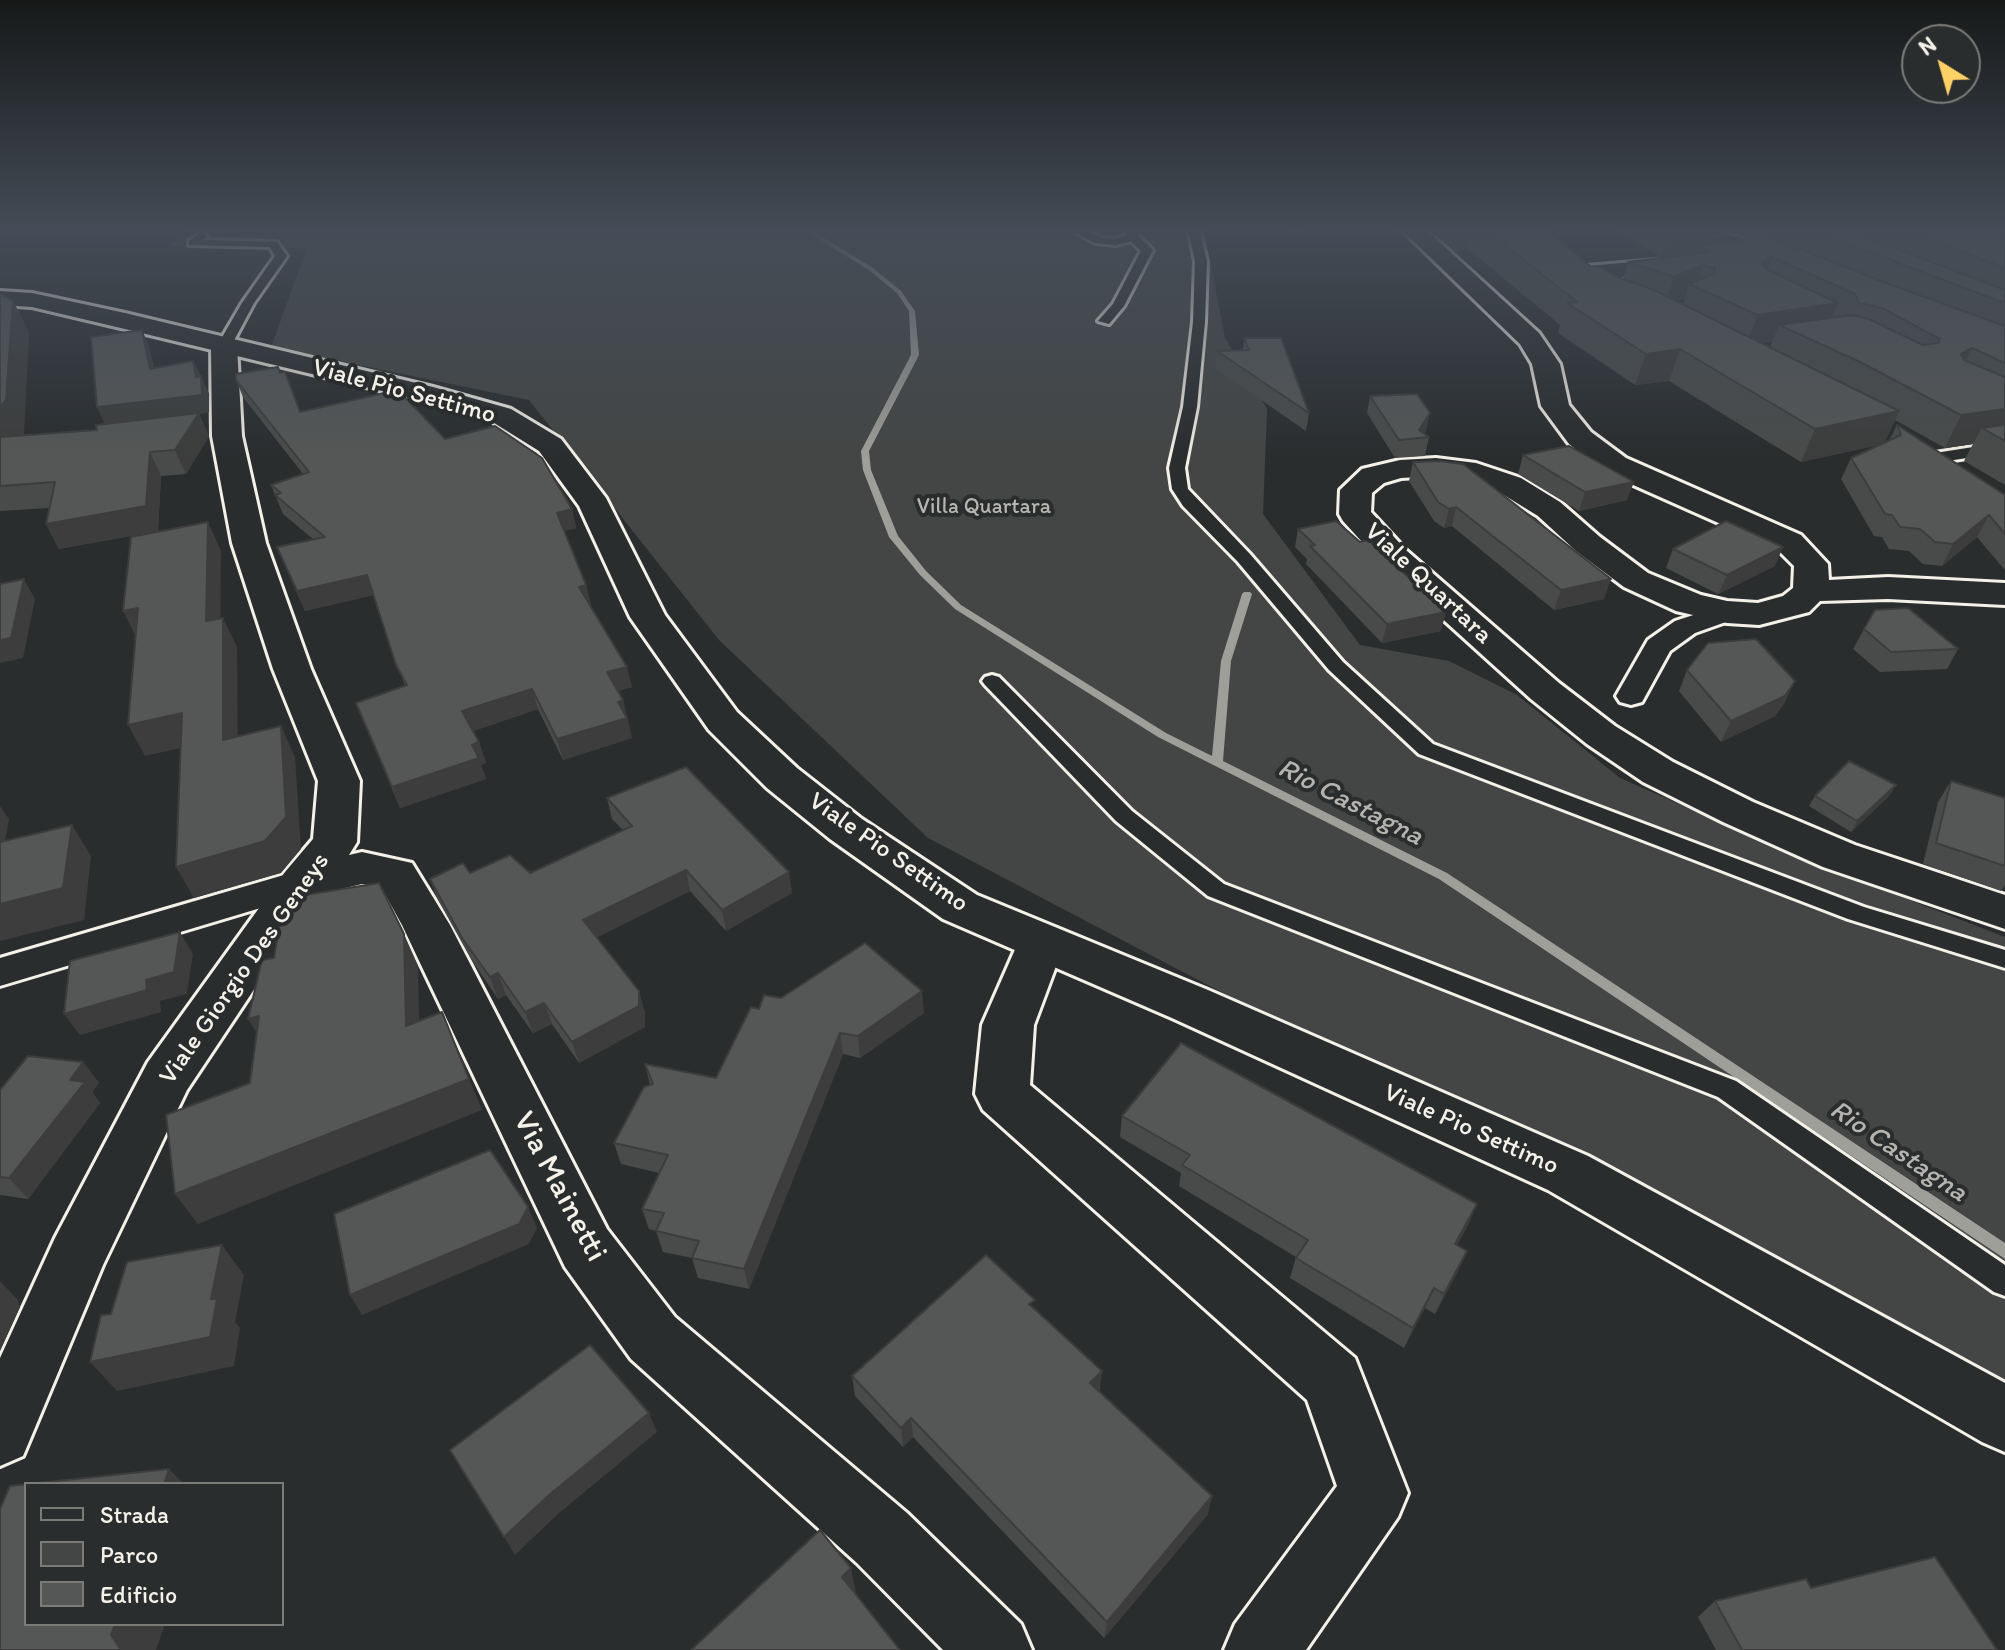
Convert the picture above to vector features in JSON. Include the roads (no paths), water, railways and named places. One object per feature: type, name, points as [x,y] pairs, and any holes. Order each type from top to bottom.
[{"type":"street","name":"Viale Pio Settimo","points":[[57,306],[433,395],[501,415],[550,445],[595,505],[648,617],[723,721],[782,778],[846,829],[960,907],[1190,1004],[1568,1173],[2005,1419]]},
{"type":"street","points":[[1495,306],[1530,339],[1546,364],[1555,406],[1580,438],[1615,465],[1789,542],[1811,564],[1811,591],[1888,588],[2005,594]]},
{"type":"street","name":"Viale Giorgio Des Geneys","points":[[0,1433],[76,1257],[167,1077],[301,883],[335,842],[339,781],[292,669],[213,424],[224,346]]},
{"type":"street","points":[[1908,441],[1949,469]]},
{"type":"street","name":"Viale Quartara","points":[[1811,591],[1796,604],[1759,614],[1727,612],[1689,603],[1636,580],[1588,544],[1549,509],[1510,485],[1476,472],[1436,467],[1400,469],[1373,476],[1356,490],[1355,514],[1395,558],[1545,691],[1601,735],[1658,772],[1738,812],[1839,856],[2005,912]]},
{"type":"street","points":[[1631,696],[1658,646],[1685,627],[1727,612]]},
{"type":"street","name":"Via Mainetti","points":[[301,883],[362,868],[396,874],[426,925],[586,1248],[653,1338],[882,1538],[995,1650]]},
{"type":"street","points":[[0,972],[301,883]]},
{"type":"street","points":[[1041,942],[1008,1025],[1002,1094],[1332,1380],[1374,1493],[1261,1650]]},
{"type":"lane","points":[[224,346],[246,306]]},
{"type":"lane","points":[[1104,321],[1118,306]]},
{"type":"lane","points":[[1200,306],[1190,407],[1177,468],[1180,489],[1189,503],[1244,558],[1336,666],[1426,749],[1856,913],[2005,959]]},
{"type":"lane","points":[[1949,469],[2005,447]]},
{"type":"lane","points":[[1949,469],[2005,457]]},
{"type":"lane","points":[[992,681],[1124,816],[1216,890],[1727,1089],[2005,1282]]},
{"type":"waterway","name":"Rio Castagna","points":[[909,306],[912,311],[915,355],[865,451],[867,470],[894,537],[923,573],[958,607],[1162,735],[1217,763]]},
{"type":"waterway","points":[[1217,763],[1226,661],[1247,594]]},
{"type":"waterway","name":"Rio Castagna","points":[[1217,763],[1443,876],[2005,1252]]},
{"type":"park label","name":"Villa Quartara","points":[[984,507]]}]
